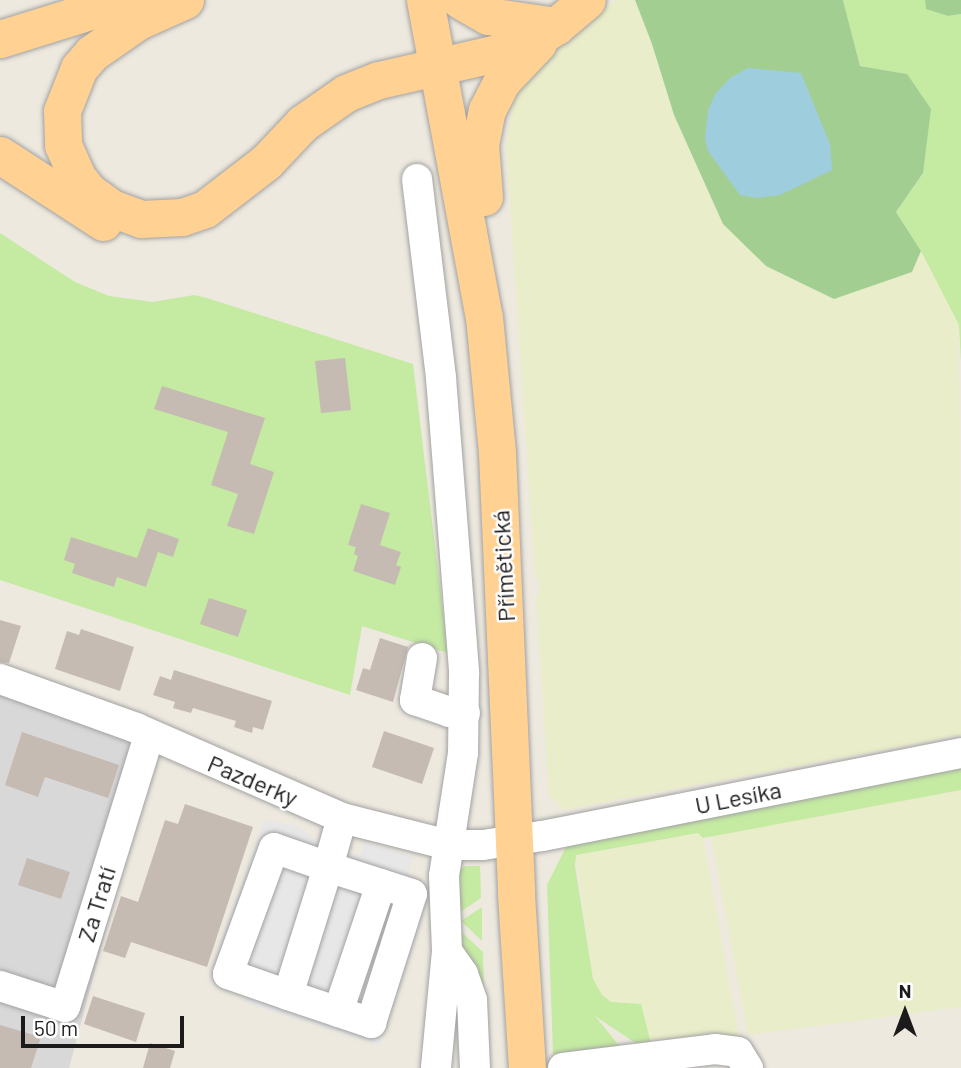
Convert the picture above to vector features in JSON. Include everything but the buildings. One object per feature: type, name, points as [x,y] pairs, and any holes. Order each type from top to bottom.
[{"type":"main road","points":[[0,39],[124,0]]},
{"type":"main road","points":[[185,0],[138,21],[109,40],[79,68],[67,92],[61,128],[63,145],[78,178],[88,191],[111,208],[141,219],[159,221],[205,209],[266,162],[303,123],[346,93],[379,80],[439,67],[531,41],[556,26]]},
{"type":"main road","name":"Přímětická","points":[[425,0],[484,317],[497,453],[527,1068]]},
{"type":"main road","points":[[460,0],[488,16],[556,26]]},
{"type":"main road","points":[[484,317],[482,127],[502,81],[556,26],[587,0]]},
{"type":"main road","points":[[0,155],[114,228],[145,236],[188,232],[220,217],[254,187],[261,178],[266,162]]},
{"type":"street","points":[[417,179],[454,512],[465,713],[459,790],[444,876],[447,951],[436,1068]]},
{"type":"street","points":[[422,658],[415,700],[449,712],[465,713]]},
{"type":"street","name":"Pazderky","points":[[0,679],[136,728],[149,736],[342,818],[449,845],[514,840]]},
{"type":"street","name":"Za Tratí","points":[[0,986],[65,1007],[149,736]]},
{"type":"street","name":"U Lesíka","points":[[514,840],[961,753]]},
{"type":"street","points":[[288,995],[342,818]]},
{"type":"street","points":[[274,848],[328,867],[412,894],[371,1023],[228,974],[274,848]]},
{"type":"street","points":[[447,951],[463,974],[472,1000],[475,1068]]},
{"type":"street","points":[[563,1068],[715,1049],[738,1052],[748,1068]]},
{"type":"shaded area","points":[[0,678],[161,724],[69,1068],[0,1068]]},
{"type":"shaded area","points":[[265,820],[298,826],[317,841],[360,857],[365,842],[413,857],[408,872],[424,887],[426,908],[379,1045],[243,1002],[247,988],[209,978]]},
{"type":"green space","points":[[616,0],[635,0],[674,115],[724,224],[766,266],[912,272],[921,251],[959,325],[961,735],[563,810],[549,797],[536,595],[540,594],[539,579],[535,579],[506,144],[513,103],[521,84],[563,39]]},
{"type":"green space","points":[[635,0],[843,0],[860,66],[907,74],[931,109],[923,173],[896,212],[921,251],[912,272],[834,299],[766,266],[723,224],[674,115]]},
{"type":"green space","points":[[843,0],[925,0],[927,9],[948,16],[961,14],[961,362],[959,325],[921,251],[896,212],[923,173],[907,74],[860,66]]},
{"type":"green space","points":[[925,0],[961,0],[961,14],[948,16],[926,9]]},
{"type":"green space","points":[[0,233],[75,282],[109,296],[153,302],[194,295],[413,364],[448,653],[362,626],[350,695],[0,580]]},
{"type":"green space","points":[[961,764],[961,790],[703,838],[698,833],[576,855],[575,866],[593,979],[602,995],[611,1002],[641,1004],[652,1048],[643,1048],[595,1016],[626,1054],[560,1060],[553,1053],[547,885],[566,847],[577,841]]},
{"type":"green space","points":[[961,790],[961,1007],[748,1035],[711,836]]},
{"type":"green space","points":[[699,833],[703,838],[739,1038],[652,1048],[641,1004],[611,1002],[602,995],[593,979],[576,855]]},
{"type":"green space","points":[[466,866],[480,866],[481,898],[456,915],[457,870]]},
{"type":"green space","points":[[482,907],[482,941],[461,921]]},
{"type":"green space","points":[[456,927],[483,952],[484,996],[462,955]]},
{"type":"water","points":[[748,68],[801,73],[830,144],[832,170],[780,195],[757,198],[740,195],[708,151],[705,139],[708,110],[716,93],[730,78]]}]
